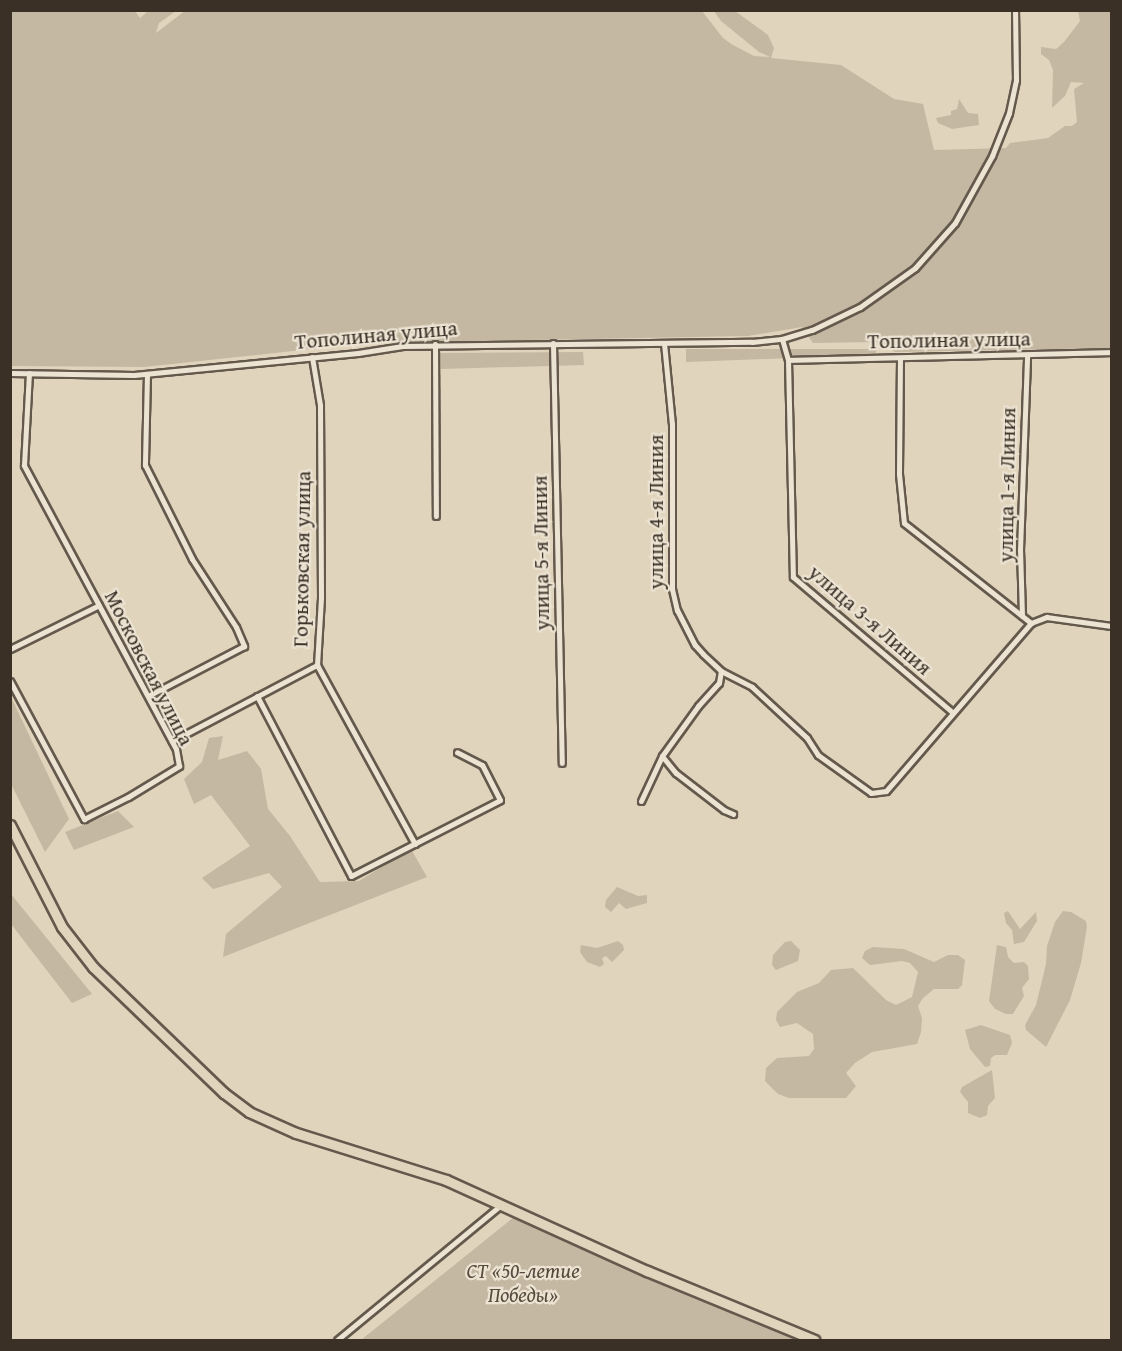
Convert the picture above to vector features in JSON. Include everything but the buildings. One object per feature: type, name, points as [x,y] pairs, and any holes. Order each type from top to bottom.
[{"type":"main road","points":[[10,825],[74,944],[110,985],[235,1103],[279,1126],[446,1180],[647,1271],[814,1341]]},
{"type":"street","name":"Тополиная улица","points":[[10,373],[147,374],[402,345],[736,343],[782,339],[812,330],[860,307],[915,268],[954,224],[992,156],[1009,113],[1016,80],[1015,10]]},
{"type":"street","name":"улица 3-я Линия","points":[[782,339],[788,360],[793,577],[952,712]]},
{"type":"street","name":"улица 4-я Линия","points":[[664,343],[672,424],[673,601],[695,645],[721,671],[752,687],[807,738],[818,755],[872,793],[886,791],[952,712]]},
{"type":"street","points":[[435,344],[435,516]]},
{"type":"street","name":"улица 5-я Линия","points":[[553,344],[562,763]]},
{"type":"street","name":"Тополиная улица","points":[[788,360],[1027,356],[1112,352]]},
{"type":"street","name":"улица 1-я Линия","points":[[1022,616],[1020,550],[1027,356]]},
{"type":"street","name":"Горьковская улица","points":[[312,357],[320,405],[321,598],[317,665],[415,844]]},
{"type":"street","points":[[900,358],[899,474],[904,523],[1031,623]]},
{"type":"street","name":"Московская улица","points":[[10,681],[84,819],[128,797],[179,766],[172,741],[24,465],[28,373]]},
{"type":"street","points":[[147,374],[145,465],[192,559],[236,627],[244,646],[147,696]]},
{"type":"street","points":[[10,649],[99,604]]},
{"type":"street","points":[[952,712],[1031,623],[1047,617],[1112,626]]},
{"type":"street","points":[[172,741],[317,665]]},
{"type":"street","points":[[641,801],[662,756],[698,706],[719,683],[721,671]]},
{"type":"street","points":[[256,696],[351,876],[500,800],[482,765],[457,752]]},
{"type":"street","points":[[662,756],[676,773],[724,810],[733,814]]},
{"type":"street","points":[[337,1341],[501,1205]]},
{"type":"green space","points":[[186,10],[702,11],[723,38],[733,45],[754,56],[770,57],[759,52],[721,21],[714,11],[735,11],[768,35],[774,48],[771,58],[841,65],[894,99],[923,104],[934,150],[1006,148],[1010,143],[1048,138],[1065,126],[1072,126],[1077,122],[1074,89],[1084,83],[1071,82],[1065,96],[1052,108],[1053,70],[1049,60],[1041,54],[1041,47],[1056,49],[1064,42],[1080,21],[1078,11],[1111,11],[1111,348],[895,352],[879,342],[813,343],[802,327],[748,336],[368,343],[144,367],[11,366],[11,11],[135,11],[140,18],[148,11],[176,11],[159,23],[156,33]]},
{"type":"green space","points":[[959,99],[968,113],[978,114],[979,125],[952,129],[938,123],[936,118],[951,115],[951,111],[957,109]]},
{"type":"green space","points":[[686,349],[878,349],[874,355],[686,362]]},
{"type":"green space","points":[[583,352],[584,365],[441,369],[439,353]]},
{"type":"green space","points":[[11,697],[69,819],[45,852],[11,784]]},
{"type":"green space","points":[[223,736],[218,760],[247,751],[261,769],[268,809],[290,836],[320,882],[359,881],[411,849],[427,877],[223,957],[226,934],[282,887],[269,873],[213,889],[202,878],[250,846],[211,795],[194,804],[184,779],[202,762],[209,738]]},
{"type":"green space","points":[[118,811],[134,827],[74,850],[65,832]]},
{"type":"green space","points":[[617,887],[638,896],[647,895],[647,903],[626,909],[619,903],[611,912],[605,907],[606,900]]},
{"type":"green space","points":[[10,894],[92,994],[72,1003],[11,924]]},
{"type":"green space","points":[[1008,911],[1020,929],[1036,912],[1037,921],[1024,942],[1014,944],[1012,930],[1006,923],[1004,913]]},
{"type":"green space","points":[[1063,911],[1071,912],[1086,921],[1087,927],[1081,963],[1070,1000],[1046,1047],[1026,1030],[1025,1025],[1036,1005],[1046,964],[1047,946],[1055,922]]},
{"type":"green space","points":[[618,941],[623,945],[624,950],[612,962],[606,956],[602,958],[604,964],[600,967],[587,962],[580,952],[581,945],[597,948]]},
{"type":"green space","points":[[791,941],[800,950],[798,961],[776,970],[772,965],[773,955],[785,942]]},
{"type":"green space","points":[[997,945],[1006,947],[1008,957],[1014,963],[1024,962],[1028,966],[1029,979],[1022,988],[1024,996],[1013,1014],[1006,1014],[995,1009],[989,1001]]},
{"type":"green space","points":[[873,947],[904,949],[934,962],[948,955],[958,955],[965,960],[962,985],[958,989],[934,989],[923,998],[918,1006],[922,1018],[917,1044],[872,1052],[855,1063],[846,1073],[856,1086],[846,1098],[789,1098],[778,1094],[765,1081],[766,1068],[777,1058],[809,1056],[814,1049],[813,1034],[797,1023],[780,1027],[776,1020],[777,1012],[797,992],[819,983],[831,970],[853,968],[886,1000],[896,1005],[912,997],[918,972],[910,963],[902,961],[870,965],[862,958],[865,951]]},
{"type":"green space","points":[[981,1025],[1010,1035],[1012,1043],[1007,1055],[995,1055],[991,1058],[990,1066],[985,1067],[970,1049],[965,1030]]},
{"type":"green space","points":[[992,1070],[995,1098],[988,1106],[987,1115],[980,1118],[968,1113],[968,1102],[960,1092],[962,1087]]},
{"type":"green space","name":"СТ «50-летие Победы»","points":[[514,1217],[724,1310],[798,1340],[361,1340]]}]
